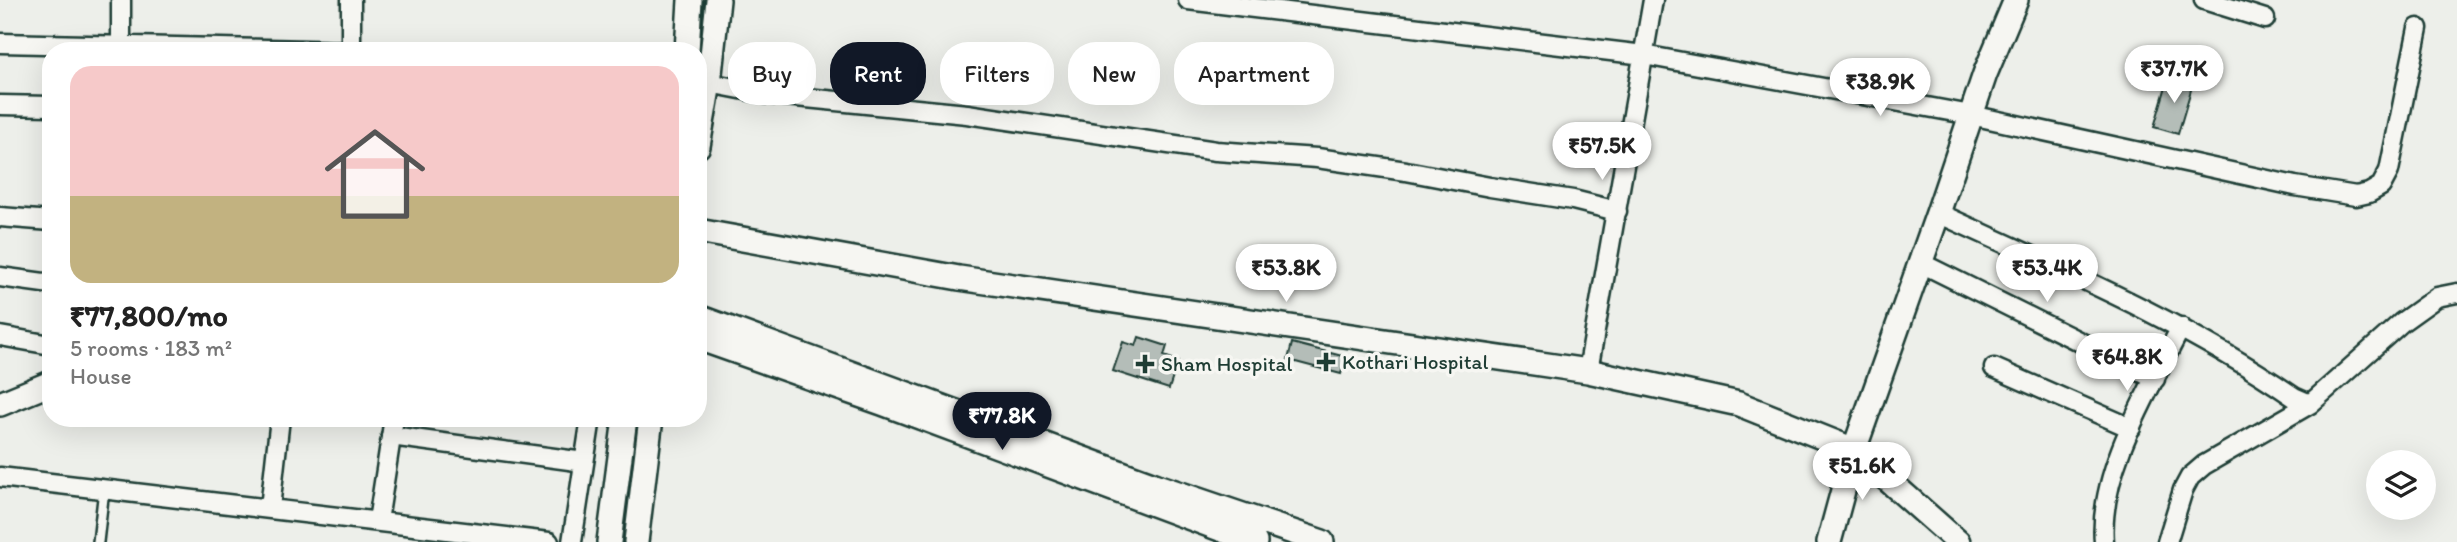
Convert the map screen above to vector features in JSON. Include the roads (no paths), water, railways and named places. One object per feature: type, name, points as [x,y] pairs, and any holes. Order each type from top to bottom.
[{"type":"street","points":[[121,0],[121,42]]},
{"type":"street","points":[[351,0],[351,42]]},
{"type":"street","points":[[688,42],[690,0]]},
{"type":"street","points":[[707,94],[718,0]]},
{"type":"street","points":[[1188,0],[1644,55],[1971,115],[2295,186],[2356,196],[2381,186],[2389,171],[2418,28]]},
{"type":"street","points":[[1588,371],[1653,0]]},
{"type":"street","points":[[1829,542],[1854,450],[1985,74],[2016,0]]},
{"type":"street","points":[[2204,0],[2265,19]]},
{"type":"street","points":[[0,43],[42,45]]},
{"type":"street","points":[[709,83],[766,94],[967,114],[1216,151],[1317,158],[1573,200],[1617,211]]},
{"type":"street","points":[[0,105],[42,106]]},
{"type":"street","points":[[1938,214],[2181,327],[2302,401]]},
{"type":"street","points":[[0,217],[42,219]]},
{"type":"street","points":[[707,233],[959,278],[1588,371],[1739,404],[1854,450],[1958,542]]},
{"type":"street","points":[[1921,263],[2155,379]]},
{"type":"street","points":[[0,278],[42,283]]},
{"type":"street","points":[[2167,542],[2183,490],[2190,477],[2302,401],[2437,297],[2457,293]]},
{"type":"street","points":[[707,321],[1173,502],[1255,542]]},
{"type":"street","points":[[2104,542],[2103,530],[2112,477],[2132,428],[2181,327]]},
{"type":"street","points":[[0,337],[42,344]]},
{"type":"street","points":[[707,341],[1173,502],[1322,542]]},
{"type":"street","points":[[1994,368],[2132,428]]},
{"type":"street","points":[[0,404],[42,387]]},
{"type":"street","points":[[270,509],[279,427]]},
{"type":"street","points":[[378,521],[392,427],[584,463]]},
{"type":"street","points":[[572,542],[590,427]]},
{"type":"street","points":[[609,542],[624,427]]},
{"type":"street","points":[[636,542],[650,427]]},
{"type":"street","points":[[0,477],[549,542]]},
{"type":"lane","points":[[98,542],[104,489]]},
{"type":"place","name":"Kothari Hospital","points":[[1326,362]]},
{"type":"place","name":"Sham Hospital","points":[[1145,364]]}]
